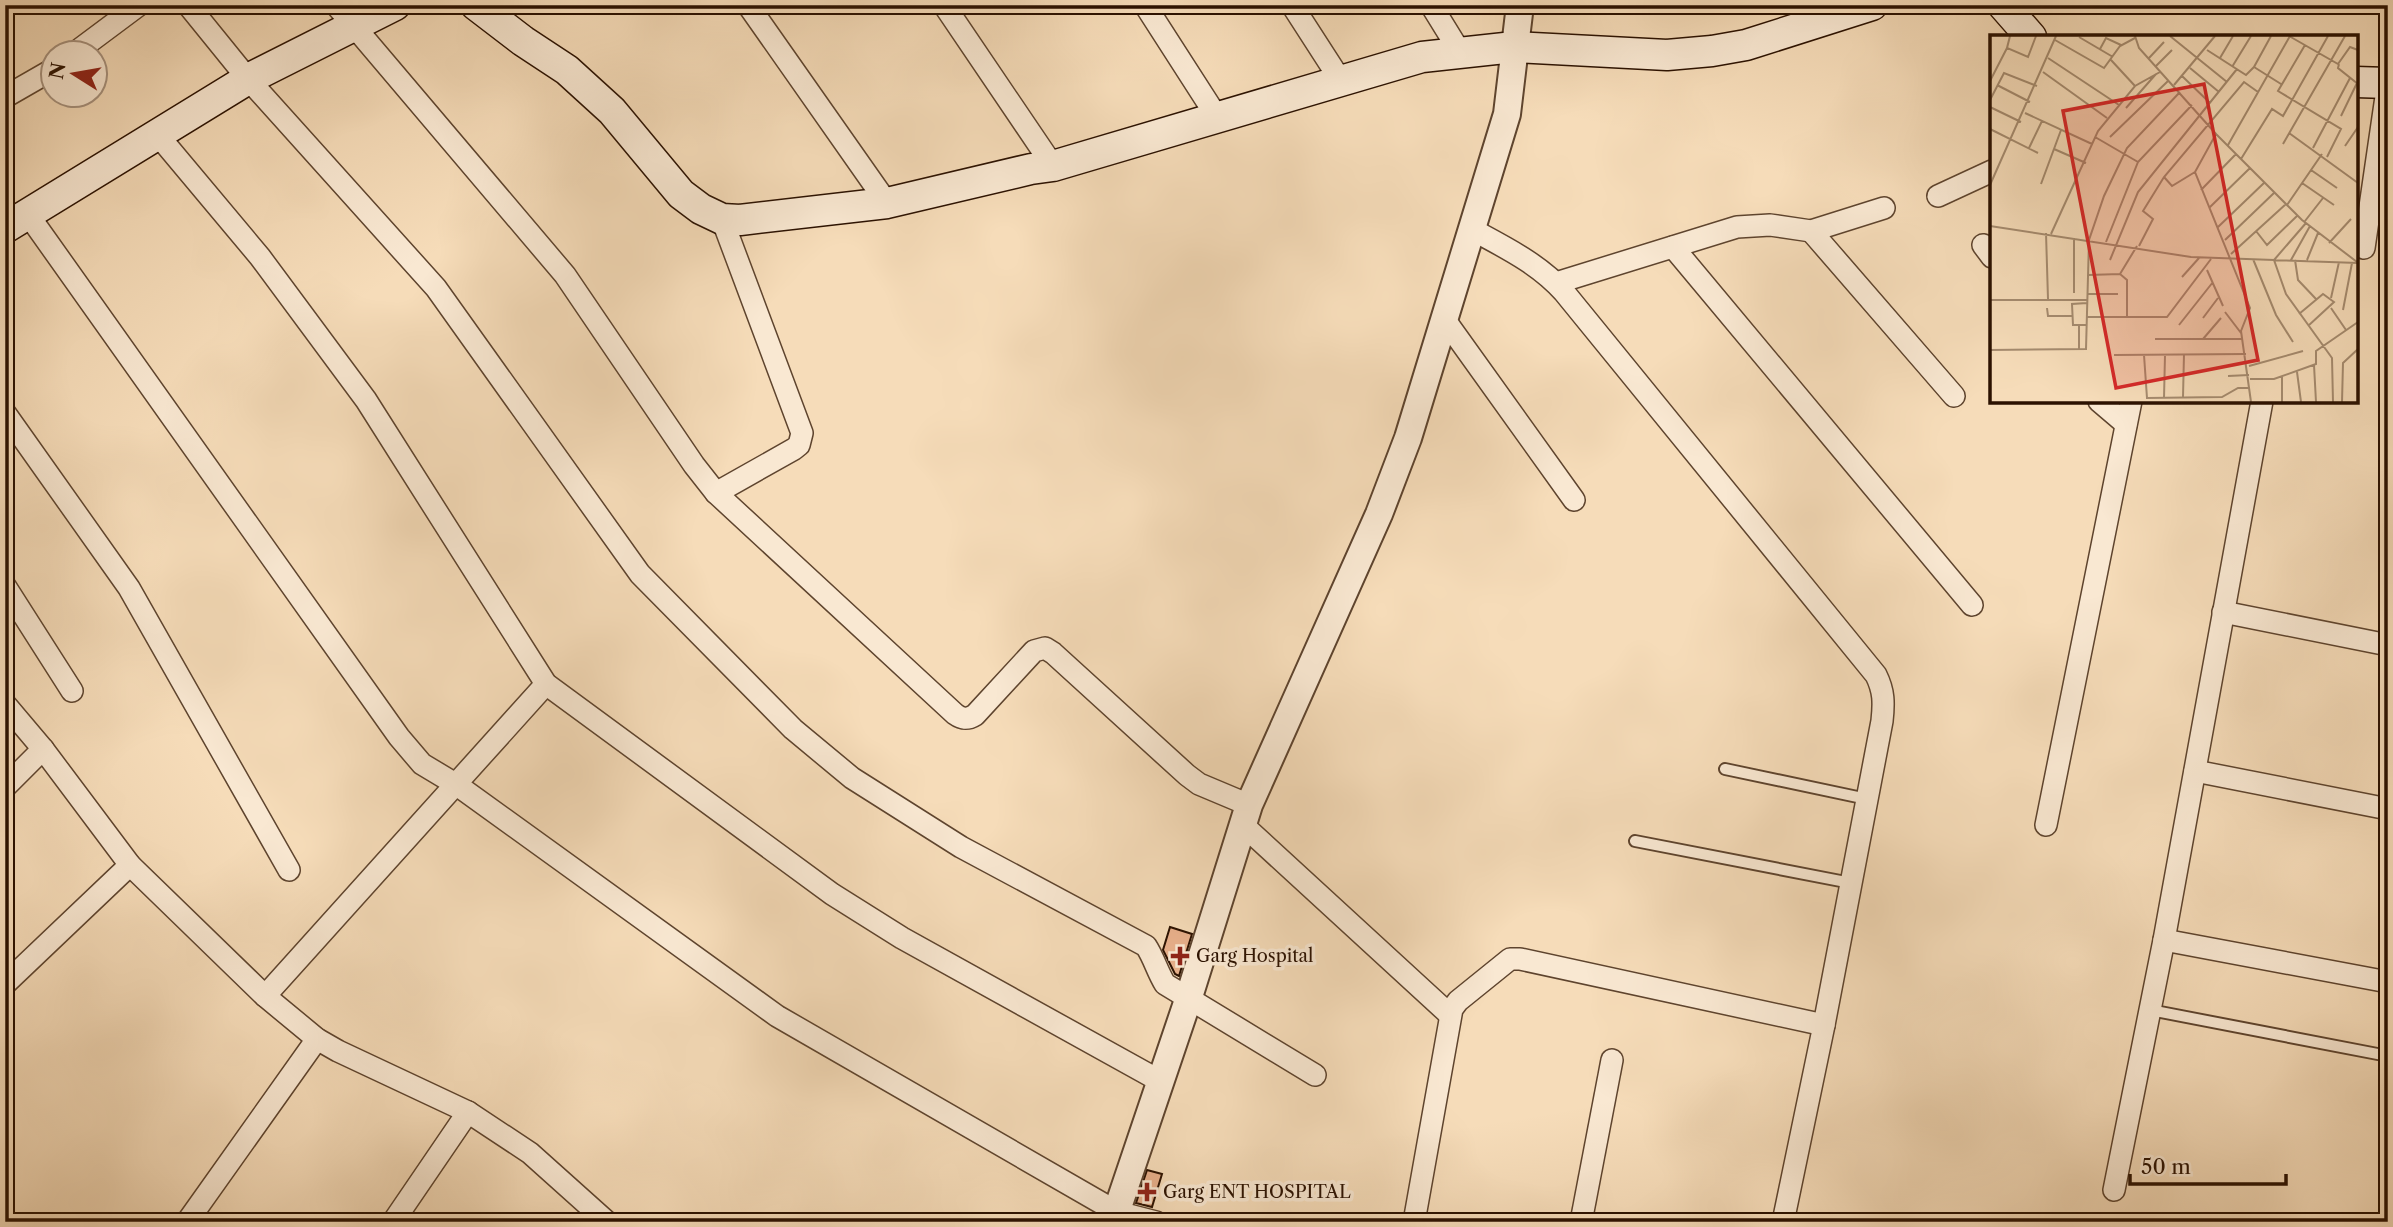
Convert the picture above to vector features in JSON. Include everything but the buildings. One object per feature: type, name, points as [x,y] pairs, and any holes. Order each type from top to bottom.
[{"type":"main road","points":[[16,220],[248,79],[345,16],[395,5]]},
{"type":"main road","points":[[477,5],[566,70],[612,111],[681,194],[701,209],[722,219],[740,220],[887,203],[1053,166],[1422,57],[1514,47],[1667,55],[1712,51],[1746,45],[1872,5]]},
{"type":"main road","points":[[2003,5],[2029,35]]},
{"type":"main road","points":[[2358,82],[2388,83]]},
{"type":"street","points":[[95,38],[139,5]]},
{"type":"street","points":[[188,5],[248,79],[436,288],[640,574],[793,729],[852,778],[961,847],[1146,946],[1154,957],[1158,974],[1165,984],[1315,1075]]},
{"type":"street","points":[[748,5],[887,203]]},
{"type":"street","points":[[944,5],[1053,166]]},
{"type":"street","points":[[1145,5],[1217,117]]},
{"type":"street","points":[[1292,5],[1341,81]]},
{"type":"street","points":[[1432,5],[1460,52]]},
{"type":"street","points":[[1115,1217],[1188,1000],[1246,815],[1379,514],[1408,438],[1507,114],[1520,5]]},
{"type":"street","points":[[345,16],[565,275],[694,465],[716,493],[961,718],[969,719],[975,715],[1034,651],[1045,648],[1188,775],[1246,815],[1450,1015]]},
{"type":"street","points":[[5,97],[38,77]]},
{"type":"street","points":[[2364,248],[2388,83]]},
{"type":"street","points":[[157,134],[260,257],[366,400],[546,684],[842,900],[902,938],[1160,1081]]},
{"type":"street","points":[[1938,196],[1990,172]]},
{"type":"street","points":[[1556,283],[1745,226],[1770,225],[1811,231],[1884,208]]},
{"type":"street","points":[[716,493],[794,449],[799,445],[802,433],[722,219]]},
{"type":"street","points":[[16,220],[410,752],[422,764],[457,785],[777,1016],[1115,1217],[1156,1222]]},
{"type":"street","points":[[1473,230],[1525,259],[1556,283],[1876,675],[1882,687],[1884,701],[1867,799],[1783,1222]]},
{"type":"street","points":[[1811,231],[1954,396]]},
{"type":"street","points":[[1673,247],[1972,605]]},
{"type":"street","points":[[1445,320],[1574,499]]},
{"type":"street","points":[[2100,402],[2126,424]]},
{"type":"street","points":[[2046,825],[2130,402]]},
{"type":"street","points":[[2114,1190],[2164,940],[2262,402]]},
{"type":"street","points":[[5,413],[129,588],[289,870]]},
{"type":"street","points":[[5,586],[72,691]]},
{"type":"street","points":[[2223,612],[2388,645]]},
{"type":"street","points":[[265,996],[546,684]]},
{"type":"street","points":[[5,704],[130,865],[265,996],[317,1039],[359,1062],[468,1112],[530,1153],[607,1222]]},
{"type":"street","points":[[5,787],[43,750]]},
{"type":"street","points":[[2194,771],[2388,809]]},
{"type":"street","points":[[5,984],[130,865]]},
{"type":"street","points":[[2164,940],[2388,982]]},
{"type":"street","points":[[1414,1222],[1450,1015],[1458,1001],[1507,962],[1516,958],[1824,1025]]},
{"type":"street","points":[[187,1222],[317,1039]]},
{"type":"street","points":[[1580,1222],[1612,1060]]},
{"type":"street","points":[[393,1222],[468,1112]]},
{"type":"lane","points":[[1725,769],[1867,799]]},
{"type":"lane","points":[[1635,841],[1851,883]]},
{"type":"lane","points":[[2150,1010],[2388,1056]]},
{"type":"place","name":"Garg Hospital","points":[[1180,956]]},
{"type":"place","name":"Garg ENT HOSPITAL","points":[[1147,1192]]}]
